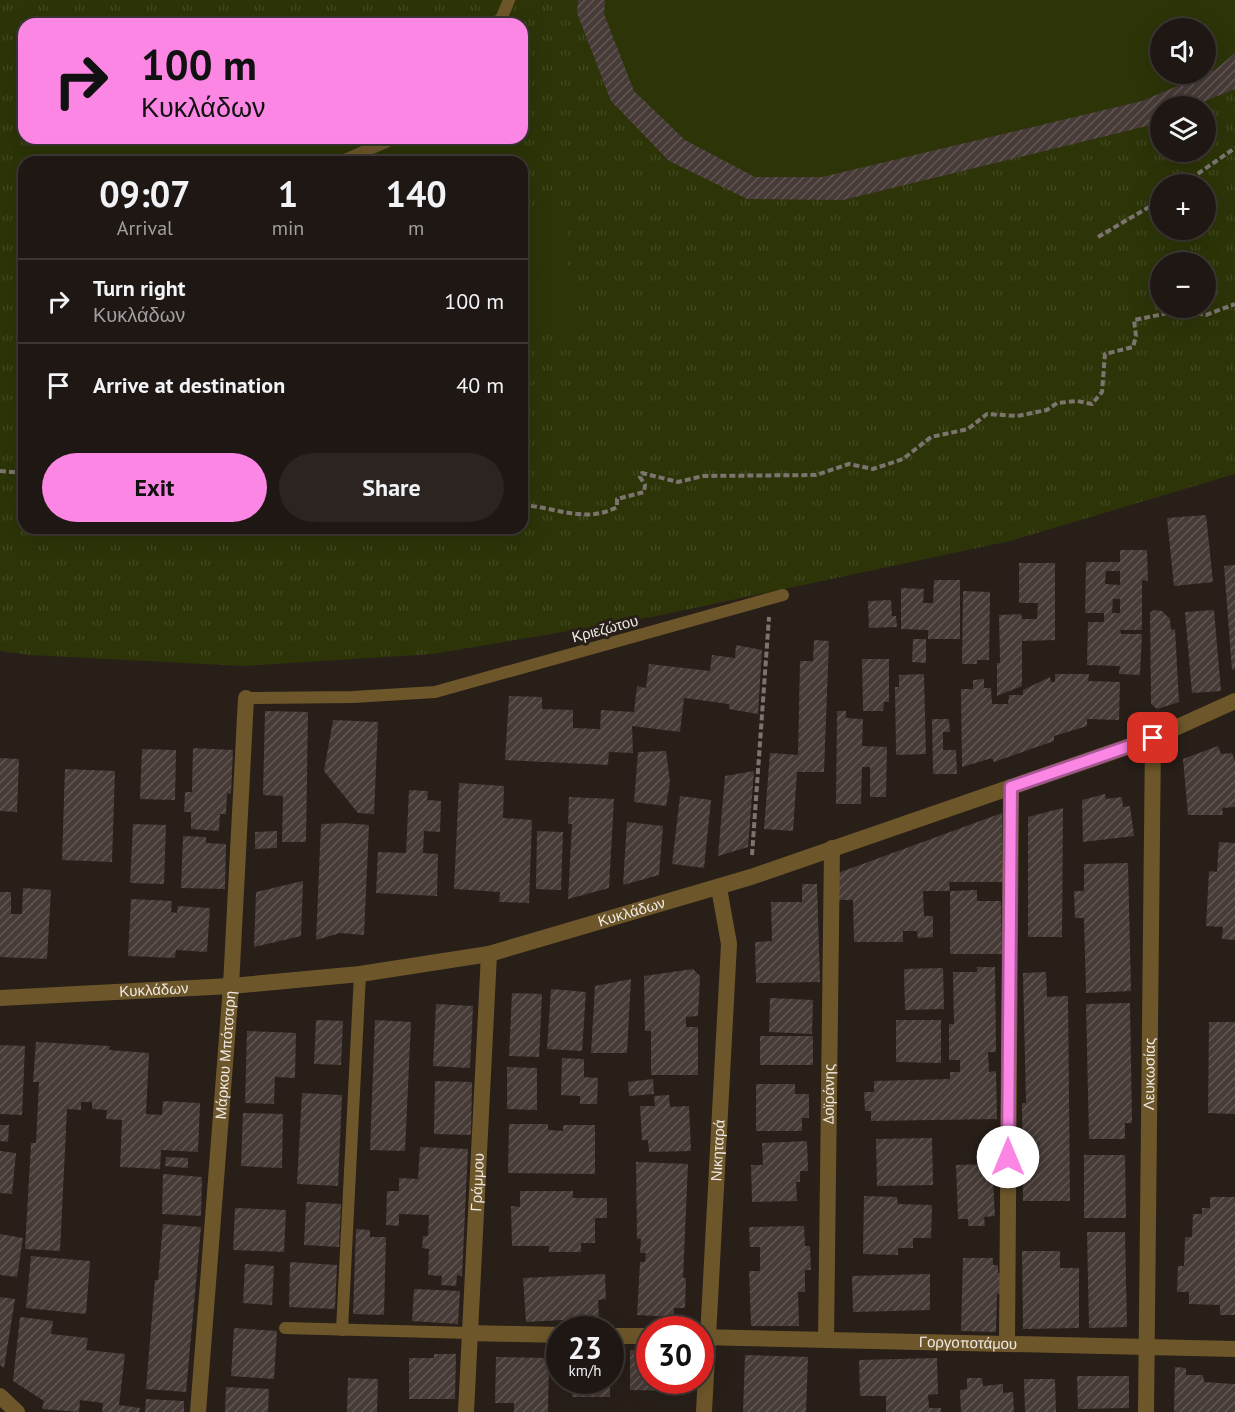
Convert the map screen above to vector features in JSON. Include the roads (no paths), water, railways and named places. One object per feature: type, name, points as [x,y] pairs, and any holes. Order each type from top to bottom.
[{"type":"street","name":"Μάρκου Μπότσαρη","points":[[198,1412],[231,986],[246,698]]},
{"type":"street","name":"Κυκλάδων","points":[[0,998],[231,986],[360,974],[489,954],[719,888],[1153,738],[1235,701]]},
{"type":"street","name":"Λευκωσίας","points":[[1146,1412],[1153,738]]},
{"type":"street","points":[[1007,1342],[1011,787]]},
{"type":"street","name":"Δοϊράνης","points":[[826,1340],[832,848]]},
{"type":"street","name":"Νικηταρά","points":[[705,1316],[729,944],[719,888]]},
{"type":"street","name":"Γράμμου","points":[[466,1412],[489,954]]},
{"type":"street","points":[[470,1333],[546,1335]]},
{"type":"street","name":"Γοργοποτάμου","points":[[714,1337],[1007,1342],[1235,1349]]},
{"type":"street","name":"Νικηταρά","points":[[704,1394],[704,1412]]},
{"type":"street","points":[[0,1396],[17,1412]]},
{"type":"lane","points":[[501,18],[508,0]]},
{"type":"lane","points":[[354,156],[381,144]]},
{"type":"lane","name":"Κριεζώτου","points":[[246,698],[353,697],[435,692],[783,596]]},
{"type":"lane","points":[[342,1330],[360,974]]},
{"type":"lane","points":[[285,1328],[470,1333]]}]
